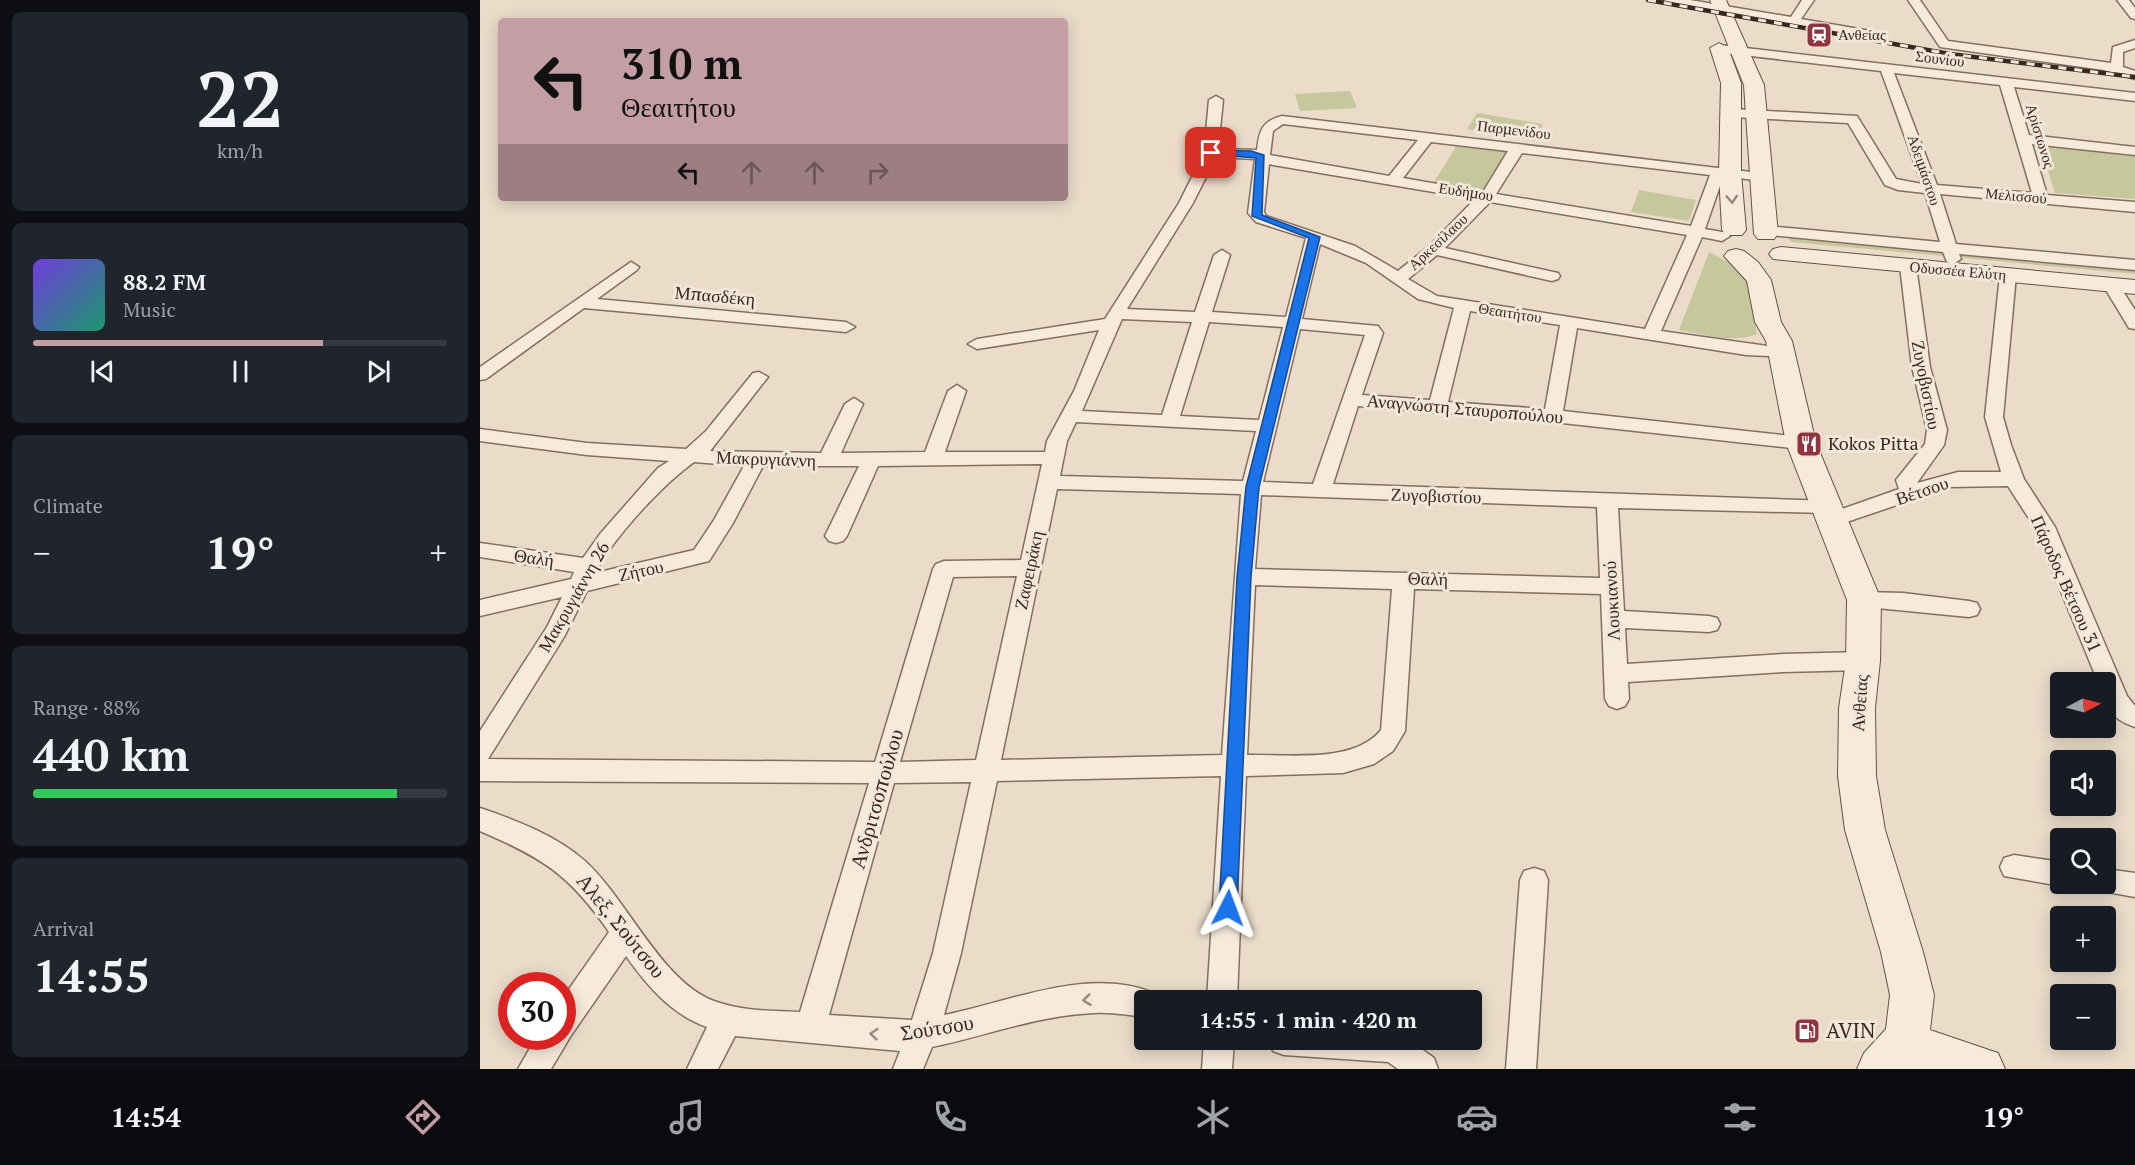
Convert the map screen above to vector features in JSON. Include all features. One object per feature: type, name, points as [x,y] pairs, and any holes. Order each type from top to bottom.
[{"type":"main road","points":[[1710,3],[1720,49],[1731,83],[1728,233],[1752,230],[1766,232],[1782,244],[1780,255]]},
{"type":"main road","points":[[1710,3],[1741,51],[1754,86],[1766,232]]},
{"type":"main road","name":"Ανθείας","points":[[1728,233],[1723,248],[1749,267],[1759,280],[1768,322],[1779,344],[1801,443],[1864,600],[1863,661],[1857,708],[1857,776],[1865,830],[1896,929],[1912,995],[1911,1021],[1892,1057]]},
{"type":"main road","name":"Ανθείας","points":[[1779,344],[1780,324],[1775,270],[1780,255]]},
{"type":"main road","name":"Οδυσσέα Ελύτη","points":[[1736,256],[1757,261],[1780,255],[2135,287]]},
{"type":"main road","points":[[1892,1057],[1982,1069]]},
{"type":"street","points":[[1671,0],[1710,3],[1871,35]]},
{"type":"street","points":[[1794,21],[1808,0]]},
{"type":"street","name":"Σουνίου","points":[[1914,0],[1944,44],[2117,68],[2135,75]]},
{"type":"street","points":[[2117,68],[2117,50],[2135,44]]},
{"type":"street","name":"Σουνίου","points":[[1720,49],[2135,97]]},
{"type":"street","name":"Αδειμάστου","points":[[1887,70],[1931,188],[1957,271]]},
{"type":"street","name":"Αρίστωνος","points":[[2006,83],[2041,198]]},
{"type":"street","name":"Ζαφειράκη","points":[[908,1069],[942,977],[1059,434],[1083,391],[1113,318],[1186,203],[1211,153],[1216,100]]},
{"type":"street","points":[[1732,113],[1757,116]]},
{"type":"street","name":"Μελισσού","points":[[1757,116],[1852,119],[1890,182],[1898,186],[2135,207]]},
{"type":"street","name":"Παρμενίδου","points":[[1261,157],[1266,131],[1272,123],[1282,120],[1763,177]]},
{"type":"street","points":[[1393,181],[1428,136]]},
{"type":"street","points":[[2024,139],[2135,151]]},
{"type":"street","name":"Αρκεσίλαου","points":[[1399,278],[1434,250],[1488,195],[1518,147]]},
{"type":"street","name":"Ευδήμου","points":[[1211,153],[1251,153],[1261,157],[1393,181],[1696,231],[1728,233]]},
{"type":"street","name":"Θεαιτήτου","points":[[1261,157],[1257,216],[1363,256],[1399,278],[1423,297],[1463,306],[1651,335],[1779,344]]},
{"type":"street","points":[[1651,335],[1696,231],[1716,177],[1730,173]]},
{"type":"street","points":[[1766,232],[2135,265]]},
{"type":"street","points":[[1223,990],[1244,577],[1252,487],[1314,237]]},
{"type":"street","points":[[1434,250],[1552,276]]},
{"type":"street","points":[[1169,421],[1222,255]]},
{"type":"street","name":"Ζυγοβιστίου","points":[[1908,266],[1921,367],[1935,414],[1937,430],[1934,445],[1907,478],[1910,493]]},
{"type":"street","points":[[480,375],[631,267]]},
{"type":"street","name":"Πάροδος Βέτσου 31","points":[[2008,275],[1994,417],[2014,480],[2044,527],[2068,579],[2116,701],[2126,713],[2135,717]]},
{"type":"street","points":[[2111,285],[2135,324]]},
{"type":"street","name":"Μπασδέκη","points":[[581,303],[846,327]]},
{"type":"street","points":[[1438,405],[1463,306]]},
{"type":"street","name":"Αναγνώστη Σταυροπούλου","points":[[976,344],[1113,318],[1204,317],[1292,322],[1372,330],[1374,333],[1351,400],[1438,405],[1801,443]]},
{"type":"street","points":[[1553,416],[1569,322]]},
{"type":"street","name":"Μακρυγιάννη 26","points":[[480,752],[556,631],[584,576],[607,539],[665,473],[690,456],[713,435],[759,377]]},
{"type":"street","points":[[932,460],[957,392]]},
{"type":"street","points":[[1320,492],[1351,400]]},
{"type":"street","points":[[828,460],[854,404]]},
{"type":"street","points":[[1068,416],[1267,426]]},
{"type":"street","name":"Μακρυγιάννη","points":[[480,435],[587,449],[757,460],[1053,458]]},
{"type":"street","name":"Ζήτου","points":[[480,608],[584,576],[696,558],[708,547],[757,460]]},
{"type":"street","points":[[836,536],[871,460]]},
{"type":"street","name":"Βέτσου","points":[[1828,513],[1861,513],[1910,493],[1956,479],[2014,480]]},
{"type":"street","name":"Ζυγοβιστίου","points":[[1047,482],[1252,487],[1320,492],[1828,513]]},
{"type":"street","name":"Λουκιανού","points":[[1607,503],[1617,699]]},
{"type":"street","name":"Θαλή","points":[[480,550],[584,576]]},
{"type":"street","name":"Ανδριτσοπούλου","points":[[810,1028],[944,569],[1030,568]]},
{"type":"street","name":"Θαλή","points":[[1244,577],[1404,579],[1611,586]]},
{"type":"street","points":[[480,770],[885,773],[1343,763],[1372,754],[1385,744],[1394,722],[1404,579]]},
{"type":"street","points":[[1864,600],[1903,601],[1969,609]]},
{"type":"street","points":[[1613,619],[1709,624]]},
{"type":"street","points":[[1616,674],[1783,663],[1863,661]]},
{"type":"street","name":"Αλεξ. Σούτσου","points":[[480,819],[546,850],[573,868],[610,908],[648,964],[680,996],[693,1006],[727,1020]]},
{"type":"street","points":[[2014,867],[2050,872]]},
{"type":"street","points":[[1521,1069],[1534,880]]},
{"type":"street","points":[[2116,882],[2135,885]]},
{"type":"street","points":[[576,1005],[626,932]]},
{"type":"street","name":"Σούτσου","points":[[727,1020],[889,1035],[921,1035],[1082,1000],[1112,997],[1134,1001]]},
{"type":"street","points":[[702,1069],[727,1020]]},
{"type":"street","points":[[533,1069],[546,1050]]},
{"type":"street","points":[[1217,1069],[1218,1050]]},
{"type":"street","points":[[1397,1050],[1423,1069]]},
{"type":"green space","points":[[1350,91],[1357,108],[1300,111],[1295,94]]},
{"type":"green space","points":[[1477,113],[1543,124],[1535,141],[1467,129]]},
{"type":"green space","points":[[1460,140],[1518,147],[1488,195],[1431,187]]},
{"type":"green space","points":[[2040,145],[2135,156],[2135,199],[2055,193]]},
{"type":"green space","points":[[1639,190],[1696,200],[1689,221],[1631,212]]},
{"type":"green space","points":[[1788,237],[1942,250],[1944,256],[1791,242]]},
{"type":"green space","points":[[1709,252],[1737,268],[1750,283],[1757,334],[1729,338],[1679,330]]},
{"type":"green space","points":[[1960,252],[2135,268],[2135,274],[1963,258]]},
{"type":"railway","points":[[1648,0],[1950,54],[2135,77]]},
{"type":"place","name":"Ανθείας","points":[[1819,35]]},
{"type":"place","name":"Kokos Pitta","points":[[1809,444]]},
{"type":"place","name":"AVIN","points":[[1807,1031]]},
{"type":"route","points":[[1211,153],[1251,153],[1261,157],[1257,216],[1314,237],[1252,487],[1244,577],[1228,908]]}]
